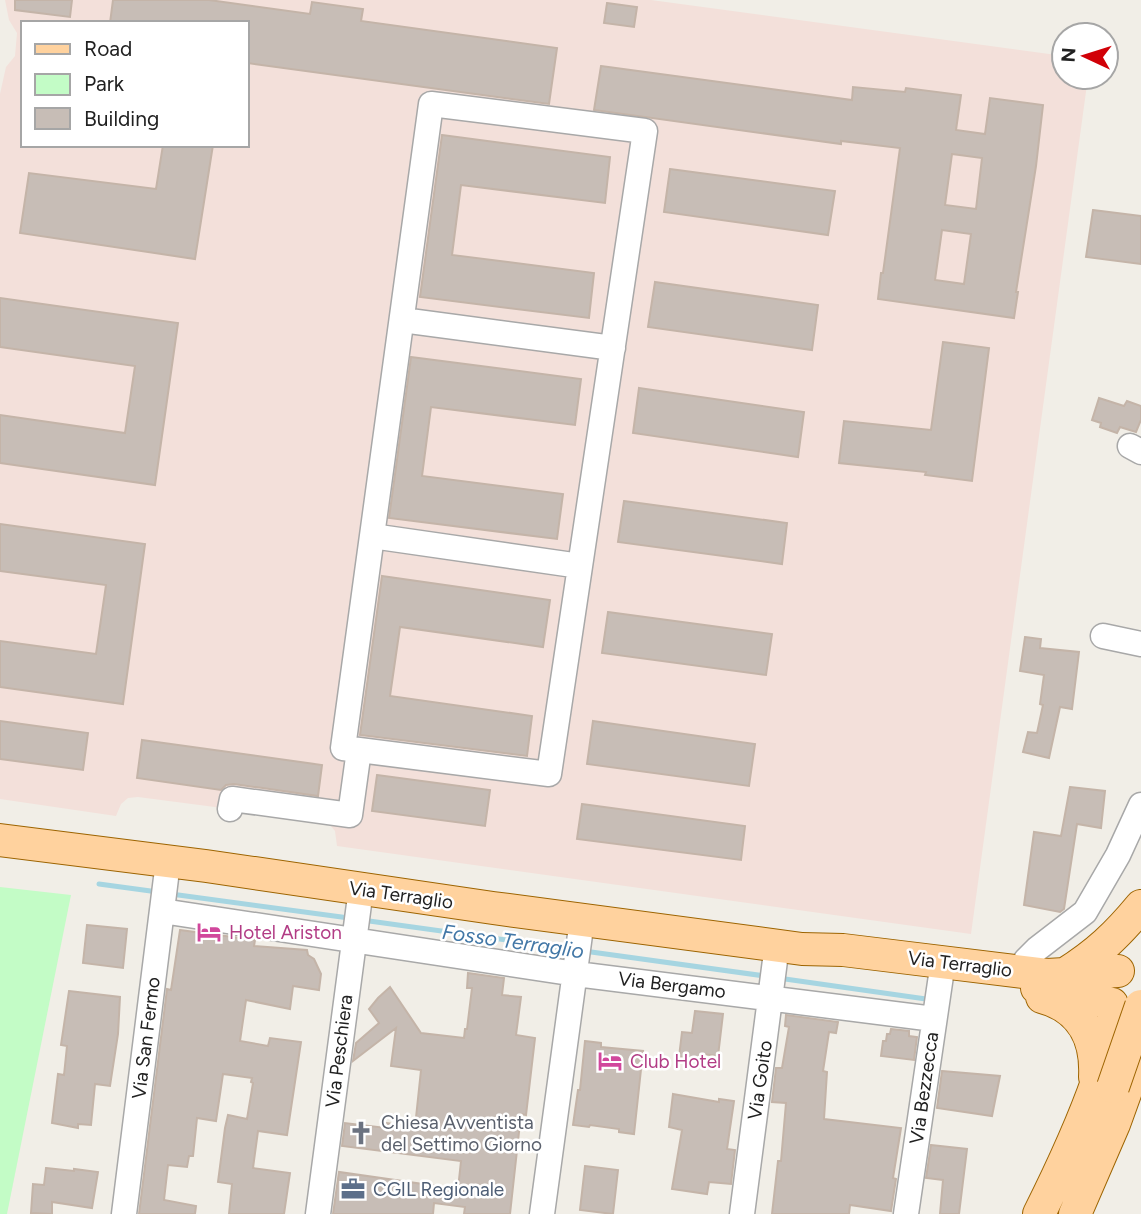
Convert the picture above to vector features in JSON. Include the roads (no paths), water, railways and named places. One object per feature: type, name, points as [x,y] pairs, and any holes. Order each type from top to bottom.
[{"type":"main road","name":"Via Terraglio","points":[[0,840],[164,888],[579,948],[780,969],[816,956],[837,963],[946,973],[1060,991],[1122,1007]]},
{"type":"main road","points":[[1064,975],[1107,945],[1141,905]]},
{"type":"main road","points":[[1094,1214],[1118,1161],[1122,1007],[1111,987],[1128,964],[1141,936]]},
{"type":"main road","name":"Via Terraglio","points":[[946,973],[1020,972],[1064,975],[1128,964]]},
{"type":"main road","points":[[946,973],[975,987],[1037,996],[1059,1003],[1076,1015],[1088,1031],[1094,1056],[1119,1091]]},
{"type":"main road","points":[[1122,1007],[1119,1019],[1141,1032]]},
{"type":"main road","points":[[1059,1214],[1141,1050]]},
{"type":"main road","points":[[1040,1214],[1079,1129],[1119,1091]]},
{"type":"main road","points":[[1075,1214],[1099,1160],[1119,1091]]},
{"type":"street","points":[[431,104],[645,131],[612,348],[549,774],[343,748],[431,104]]},
{"type":"street","points":[[402,320],[612,348]]},
{"type":"street","points":[[372,536],[580,566]]},
{"type":"street","points":[[1103,636],[1141,644]]},
{"type":"street","points":[[230,809],[232,799],[350,815],[359,750]]},
{"type":"street","points":[[1020,972],[1026,960],[1037,949],[1085,912],[1118,855],[1141,805]]},
{"type":"street","name":"Via Bergamo","points":[[164,888],[579,948],[780,969],[934,1019]]},
{"type":"street","name":"Via San Fermo","points":[[124,1214],[164,888]]},
{"type":"street","name":"Via Peschiera","points":[[318,1214],[357,916]]},
{"type":"street","points":[[542,1214],[579,948]]},
{"type":"street","name":"Via Goito","points":[[742,1214],[780,969]]},
{"type":"street","name":"Via Bezzecca","points":[[906,1214],[934,1019],[946,973]]},
{"type":"waterway","name":"Fosso Terraglio","points":[[99,884],[158,892]]},
{"type":"waterway","name":"Fosso Terraglio","points":[[171,894],[349,918]]},
{"type":"waterway","name":"Fosso Terraglio","points":[[362,920],[571,949]]},
{"type":"waterway","name":"Fosso Terraglio","points":[[584,951],[765,976]]},
{"type":"waterway","name":"Fosso Terraglio","points":[[778,978],[926,999]]},
{"type":"place","name":"Hotel Ariston","points":[[209,932]]},
{"type":"place","name":"Club Hotel","points":[[610,1061]]},
{"type":"place","name":"Chiesa Avventista del Settimo Giorno","points":[[361,1133]]},
{"type":"place","name":"CGIL Regionale","points":[[353,1189]]}]
